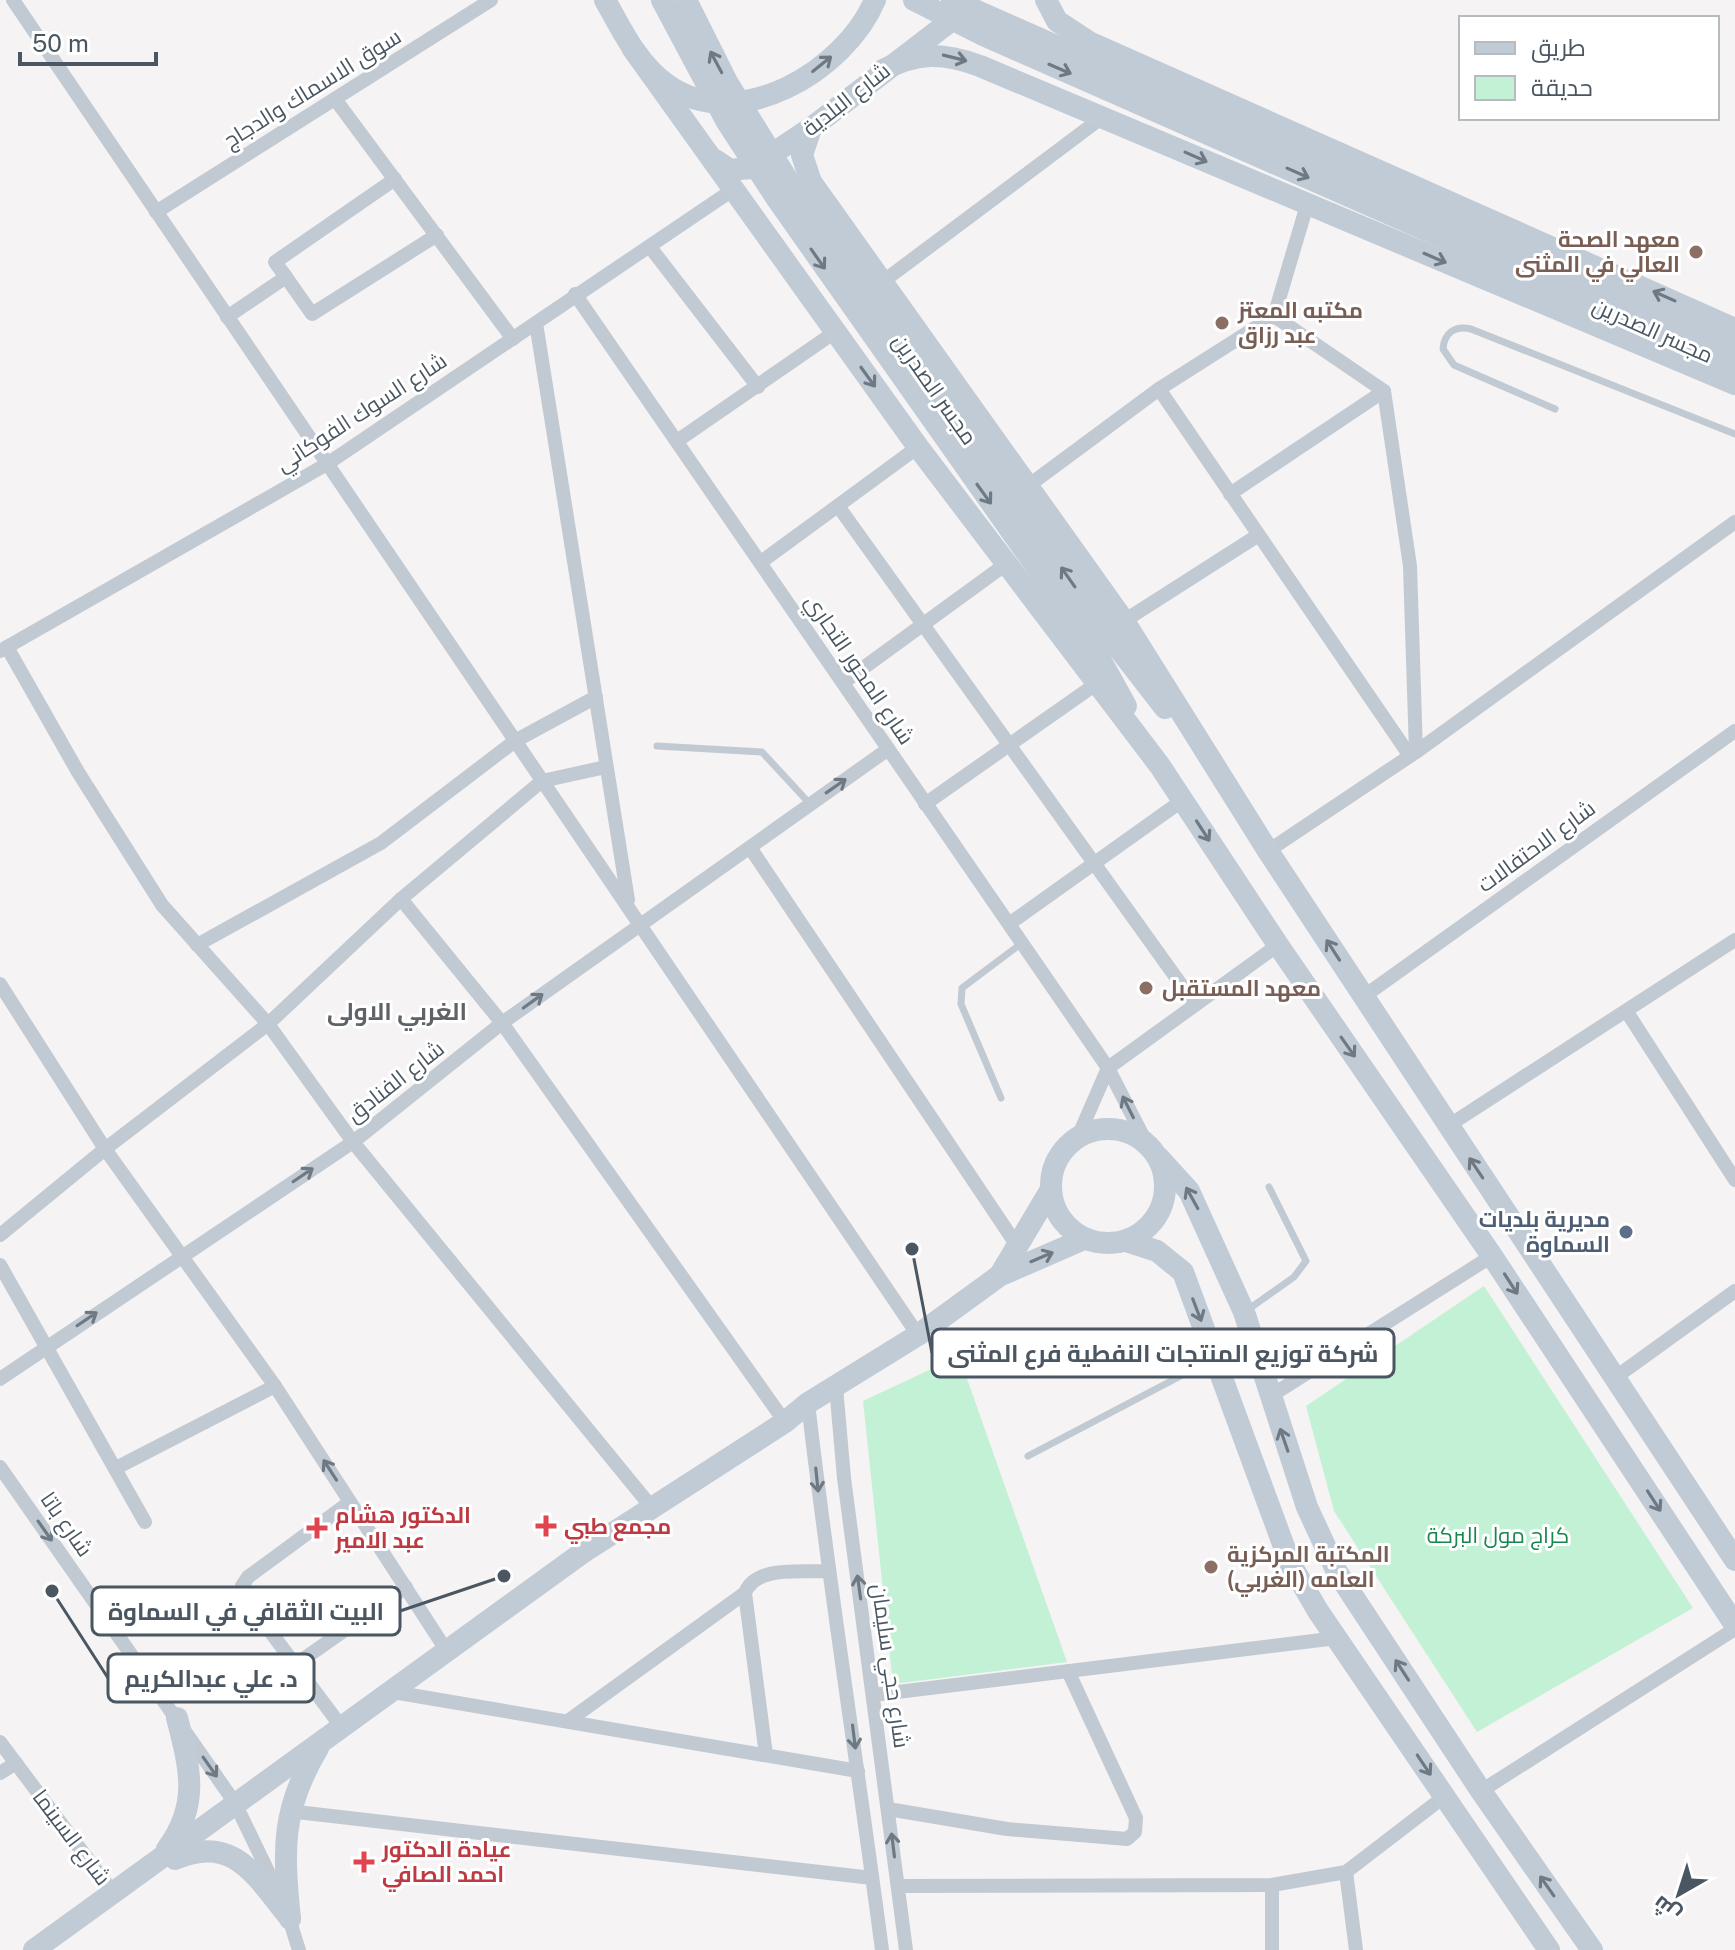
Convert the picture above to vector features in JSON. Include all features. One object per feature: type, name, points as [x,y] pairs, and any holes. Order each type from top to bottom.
[{"type":"main road","points":[[605,0],[633,49],[918,447],[1160,766],[1278,945],[1492,1256],[1735,1627]]},
{"type":"main road","name":"مجسر الصدرين","points":[[662,0],[727,122],[768,187],[1111,637],[1160,766]]},
{"type":"main road","name":"مجسر الصدرين","points":[[686,0],[727,82],[778,166],[1145,685],[1210,761],[1735,1560]]},
{"type":"main road","points":[[633,49],[653,73],[681,93],[714,100],[748,100],[780,91],[823,64],[858,29],[875,0]]},
{"type":"main road","name":"مجسر الصدرين","points":[[914,0],[983,35],[1735,366]]},
{"type":"main road","points":[[953,9],[971,0]]},
{"type":"main road","name":"شارع البلدية","points":[[709,154],[730,170],[742,171],[811,128],[953,9],[979,0]]},
{"type":"main road","points":[[1046,0],[1057,21],[1089,42],[1735,329]]},
{"type":"main road","name":"مجسر الصدرين","points":[[953,9],[1735,346]]},
{"type":"main road","points":[[881,71],[919,55],[956,57],[1104,116],[1307,205],[1735,384]]},
{"type":"main road","points":[[811,128],[802,155],[806,174],[1028,486],[1111,637]]},
{"type":"main road","points":[[794,275],[783,253],[784,244],[799,221],[819,214],[836,221],[845,232]]},
{"type":"main road","points":[[1154,1152],[1165,1182],[1163,1200],[1156,1218],[1143,1232],[1126,1241],[1105,1244],[1084,1239],[1067,1227],[1055,1211],[1050,1191],[1052,1170],[1062,1151],[1078,1137],[1112,1129],[1129,1134],[1154,1152],[1189,1191],[1244,1312],[1307,1507],[1337,1572],[1481,1791],[1592,1950]]},
{"type":"main road","points":[[999,1276],[1050,1191]]},
{"type":"main road","points":[[999,1276],[1084,1239]]},
{"type":"main road","points":[[1126,1241],[1157,1251],[1183,1272],[1290,1563],[1337,1638],[1549,1950]]},
{"type":"main road","name":"شارع السينما","points":[[34,1950],[142,1875],[235,1803],[343,1729],[582,1553],[785,1422],[808,1403],[918,1335],[999,1276]]},
{"type":"main road","points":[[142,1875],[168,1847],[189,1806],[187,1756],[177,1718]]},
{"type":"main road","points":[[290,1919],[284,1862],[288,1811],[301,1777],[322,1742]]},
{"type":"main road","points":[[142,1875],[194,1851],[221,1852],[238,1859],[251,1871],[290,1919]]},
{"type":"street","points":[[13,0],[918,1335]]},
{"type":"street","name":"سوق الاسماك والدجاج","points":[[156,212],[491,0]]},
{"type":"street","points":[[335,99],[513,339]]},
{"type":"street","points":[[881,283],[1104,116]]},
{"type":"street","points":[[395,179],[275,262],[312,314],[437,235]]},
{"type":"street","name":"شارع السوك الفوكاني","points":[[4,650],[327,464],[734,189]]},
{"type":"street","points":[[1028,486],[1159,389],[1274,316],[1307,205]]},
{"type":"street","points":[[650,247],[758,387]]},
{"type":"street","points":[[227,317],[286,277]]},
{"type":"street","name":"شارع المحور التجاري","points":[[575,294],[1108,1068],[1154,1152]]},
{"type":"street","points":[[1274,316],[1384,391],[1410,566],[1413,754]]},
{"type":"street","points":[[536,323],[628,904]]},
{"type":"street","points":[[677,441],[835,332]]},
{"type":"street","points":[[1159,389],[1257,536],[1413,754]]},
{"type":"street","points":[[1230,494],[1384,391]]},
{"type":"street","points":[[761,562],[918,447]]},
{"type":"street","points":[[838,506],[1195,1004]]},
{"type":"street","points":[[1268,851],[1413,754],[1735,522]]},
{"type":"street","points":[[1111,637],[1257,536]]},
{"type":"street","points":[[844,682],[1006,564]]},
{"type":"street","points":[[4,650],[162,905],[268,1024],[353,1142],[653,1509]]},
{"type":"street","points":[[925,804],[1096,684]]},
{"type":"street","points":[[197,945],[381,843],[515,741],[596,697]]},
{"type":"street","name":"شارع الاحتفالات","points":[[1363,997],[1735,731]]},
{"type":"street","name":"شارع الفنادق","points":[[0,1379],[353,1142],[502,1023],[887,750]]},
{"type":"street","points":[[0,1235],[105,1149],[268,1024],[401,899],[542,781],[606,767]]},
{"type":"street","points":[[1009,924],[1183,800]]},
{"type":"street","points":[[751,849],[1018,1247]]},
{"type":"street","points":[[401,899],[502,1023],[785,1422]]},
{"type":"street","points":[[1448,1126],[1735,940]]},
{"type":"street","points":[[1078,1137],[1108,1068],[1278,945]]},
{"type":"street","points":[[0,984],[105,1149],[184,1255],[275,1386],[448,1653]]},
{"type":"street","points":[[1627,1012],[1735,1180]]},
{"type":"street","points":[[1269,1397],[1492,1256]]},
{"type":"street","points":[[0,1265],[145,1522]]},
{"type":"street","points":[[1616,1377],[1735,1291]]},
{"type":"street","points":[[116,1468],[275,1386]]},
{"type":"street","name":"شارع حجي سليمان","points":[[836,1387],[844,1478],[906,1950]]},
{"type":"street","name":"شارع حجي سليمان","points":[[808,1403],[827,1571],[882,1950]]},
{"type":"street","name":"شارع باتا","points":[[0,1467],[235,1803],[290,1919],[299,1950]]},
{"type":"street","points":[[343,1729],[243,1595],[242,1586],[248,1577],[350,1502]]},
{"type":"street","points":[[568,1721],[745,1593],[750,1582],[761,1575],[827,1571]]},
{"type":"street","points":[[295,1665],[406,1587]]},
{"type":"street","points":[[745,1593],[766,1755]]},
{"type":"street","points":[[1481,1791],[1735,1627]]},
{"type":"street","points":[[873,1695],[1337,1638]]},
{"type":"street","points":[[888,1809],[1007,1829],[1127,1839],[1135,1832],[1136,1818],[1068,1671]]},
{"type":"street","points":[[393,1692],[858,1771]]},
{"type":"street","name":"شارع السينما","points":[[0,1742],[114,1894]]},
{"type":"street","points":[[0,1773],[16,1763]]},
{"type":"street","points":[[898,1886],[1272,1885],[1346,1872],[1445,1796]]},
{"type":"street","points":[[288,1811],[872,1878]]},
{"type":"street","points":[[1346,1872],[1356,1950]]},
{"type":"street","points":[[1272,1885],[1272,1950]]},
{"type":"lane","points":[[1706,315],[1735,322]]},
{"type":"lane","points":[[1555,409],[1454,365],[1443,349],[1447,336],[1457,328],[1471,329],[1735,434]]},
{"type":"lane","points":[[657,746],[762,752],[810,804]]},
{"type":"lane","points":[[1001,1098],[961,1004],[962,988],[1022,942]]},
{"type":"lane","points":[[1244,1312],[1294,1277],[1306,1261],[1269,1187]]},
{"type":"lane","points":[[1028,1456],[1215,1358]]},
{"type":"green space","name":"كراج مول البركة","points":[[1484,1286],[1693,1608],[1477,1732],[1334,1511],[1306,1406]]},
{"type":"green space","points":[[959,1356],[1067,1662],[893,1684],[863,1401]]},
{"type":"place","name":"معهد الصحة العالي في المثنى","points":[[1696,252]]},
{"type":"place","name":"مكتبه المعتز عبد رزاق","points":[[1222,323]]},
{"type":"place","name":"معهد المستقبل","points":[[1146,988]]},
{"type":"place","name":"مديرية بلديات السماوة","points":[[1626,1232]]},
{"type":"place","name":"شركة توزيع المنتجات النفطية فرع المثنى","points":[[912,1249]]},
{"type":"place","name":"مجمع طبي","points":[[546,1526]]},
{"type":"place","name":"الدكتور هشام عبد الامير","points":[[317,1528]]},
{"type":"place","name":"المكتبة المركزية العامه (الغربي)","points":[[1211,1567]]},
{"type":"place","name":"البيت الثقافي في السماوة","points":[[504,1576]]},
{"type":"place","name":"د. علي عبدالكريم","points":[[52,1591]]},
{"type":"place","name":"عيادة الدكتور احمد الصافي","points":[[364,1862]]},
{"type":"district","name":"الغربي الاولى","points":[[397,1012]]}]
